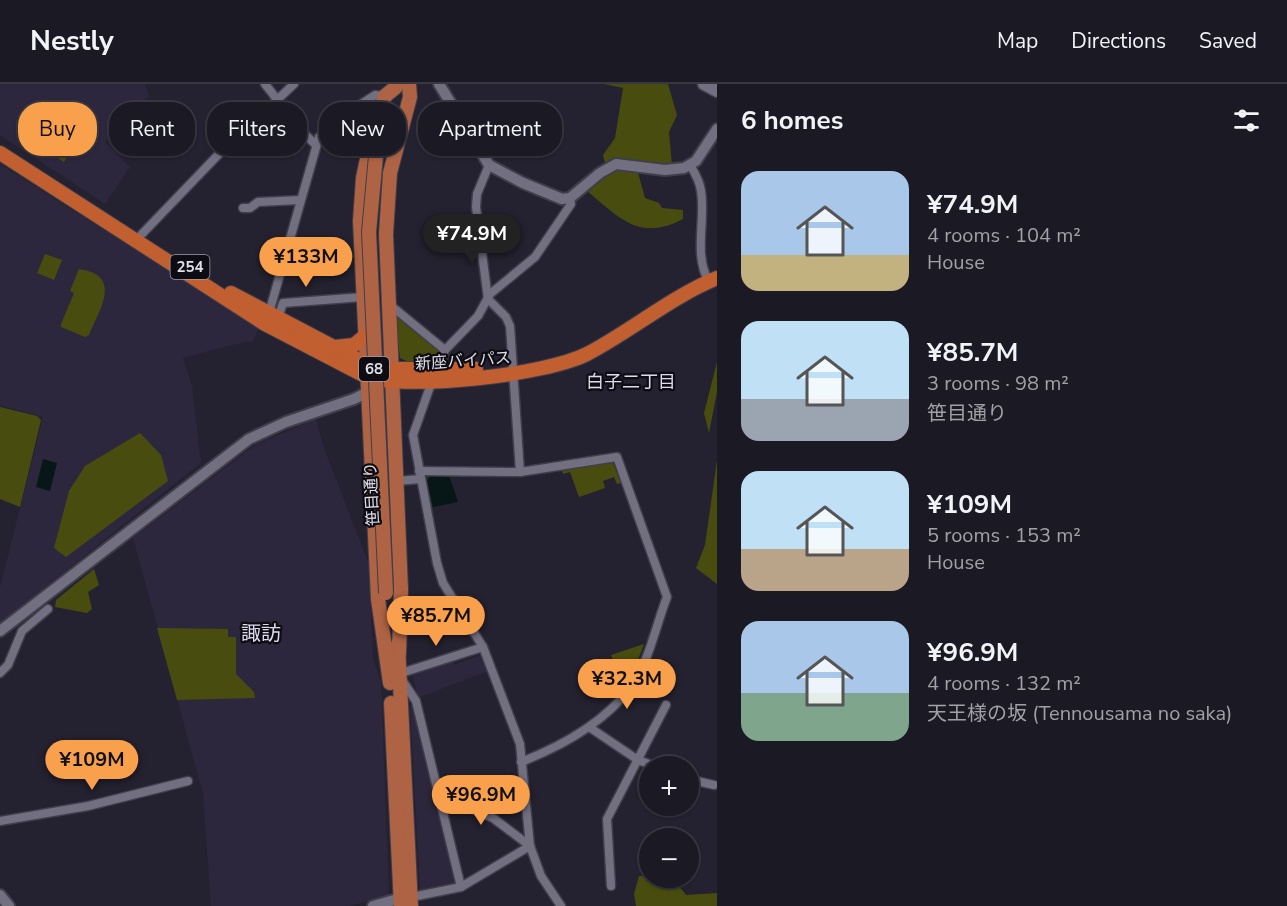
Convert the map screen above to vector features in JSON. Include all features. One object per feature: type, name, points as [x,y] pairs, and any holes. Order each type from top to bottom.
[{"type":"highway","name":"新座バイパス","points":[[0,144],[226,290],[335,347],[380,375]]},
{"type":"highway","name":"新座バイパス","points":[[0,153],[265,324],[380,375],[435,375],[512,370],[551,359],[581,348],[712,277]]},
{"type":"highway","points":[[335,347],[354,345],[365,336]]},
{"type":"main road","points":[[704,84],[717,91]]},
{"type":"main road","points":[[394,679],[378,599],[368,394],[380,375],[389,308],[386,205],[390,172],[410,97],[403,85],[385,96],[373,131],[363,178],[360,220],[365,336],[380,375],[394,421],[401,588],[399,653]]},
{"type":"main road","name":"笹目通り","points":[[403,85],[382,146],[377,218],[390,591],[406,902]]},
{"type":"main road","points":[[370,423],[375,414],[387,414],[394,421]]},
{"type":"main road","name":"笹目通り","points":[[390,591],[399,653],[394,679]]},
{"type":"street","points":[[265,84],[276,98]]},
{"type":"street","points":[[272,102],[294,84]]},
{"type":"street","points":[[439,84],[489,165],[554,197],[570,198],[600,172],[616,164],[665,170],[684,168],[701,155],[716,133]]},
{"type":"street","points":[[274,315],[300,200],[316,145],[324,132],[352,110],[375,95],[385,96]]},
{"type":"street","points":[[307,136],[316,145]]},
{"type":"street","points":[[141,235],[216,156]]},
{"type":"street","points":[[489,165],[477,194],[476,207],[488,299],[509,321],[520,472]]},
{"type":"street","points":[[690,165],[702,192],[700,248],[712,277]]},
{"type":"street","points":[[561,906],[542,876],[530,846],[520,744],[483,647],[443,584],[419,475],[413,435],[445,350],[478,315],[490,294],[536,257],[570,204],[570,198]]},
{"type":"street","points":[[243,208],[250,208],[258,202],[300,200]]},
{"type":"street","points":[[274,315],[283,303],[363,297]]},
{"type":"street","points":[[389,308],[395,309],[445,350]]},
{"type":"street","points":[[0,631],[249,439],[286,422],[368,394]]},
{"type":"street","points":[[397,481],[419,475],[520,472],[617,457],[667,597],[631,687],[589,727],[565,743],[521,762]]},
{"type":"street","points":[[0,673],[8,665],[22,631],[48,609]]},
{"type":"street","points":[[460,887],[416,701],[394,679],[483,647]]},
{"type":"street","points":[[612,886],[607,819],[666,705]]},
{"type":"street","points":[[589,727],[638,760]]},
{"type":"street","points":[[0,821],[88,806],[188,781]]},
{"type":"street","points":[[475,808],[522,781]]},
{"type":"street","points":[[699,782],[714,786]]},
{"type":"street","points":[[438,794],[475,808],[493,818],[530,846]]},
{"type":"street","points":[[373,906],[406,902],[460,887],[530,846]]},
{"type":"street","points":[[0,894],[9,906]]},
{"type":"shaded area","points":[[0,84],[145,84],[149,96],[143,102],[109,102],[109,138],[105,142],[109,146],[109,156],[119,156],[130,167],[105,204],[32,156],[97,156],[97,102],[18,102],[18,147],[0,135]]},
{"type":"shaded area","points":[[0,164],[259,328],[253,341],[183,358],[192,386],[201,463],[0,623],[0,587],[43,417],[0,406]]},
{"type":"shaded area","points":[[316,419],[324,448],[369,564],[373,659],[381,681],[389,895],[350,906],[211,906],[203,794],[133,538],[255,445]]},
{"type":"shaded area","points":[[43,459],[57,463],[50,491],[36,487]]},
{"type":"shaded area","points":[[431,475],[449,475],[458,502],[433,507],[427,481]]},
{"type":"shaded area","points":[[481,655],[488,671],[418,698],[412,671],[451,658],[454,665]]},
{"type":"shaded area","points":[[415,705],[458,880],[454,885],[420,891],[410,706]]},
{"type":"green space","points":[[604,84],[668,84],[677,115],[669,132],[672,165],[630,160],[605,163],[603,155],[615,138],[623,88]]},
{"type":"green space","points":[[54,156],[68,156],[64,162]]},
{"type":"green space","points":[[613,168],[637,169],[645,198],[659,203],[662,208],[683,210],[683,219],[668,226],[654,228],[631,224],[620,218],[587,191]]},
{"type":"green space","points":[[45,254],[62,260],[54,280],[37,273]]},
{"type":"green space","points":[[79,269],[93,272],[101,278],[105,294],[89,335],[85,337],[61,327],[74,293],[70,291]]},
{"type":"green space","points":[[398,314],[442,351],[436,365],[409,362],[400,358],[394,315]]},
{"type":"green space","points":[[717,362],[717,392],[709,433],[704,413]]},
{"type":"green space","points":[[0,407],[37,416],[41,420],[20,507],[0,499]]},
{"type":"green space","points":[[140,433],[161,455],[168,481],[66,557],[54,548],[69,491],[85,466]]},
{"type":"green space","points":[[717,460],[717,584],[696,568],[705,545]]},
{"type":"green space","points":[[609,461],[613,463],[621,483],[617,484],[614,477],[603,481],[605,488],[579,497],[570,472],[563,474],[561,468]]},
{"type":"green space","points":[[94,569],[99,585],[88,592],[92,609],[87,613],[55,607],[56,600]]},
{"type":"green space","points":[[157,628],[228,629],[228,637],[236,637],[236,674],[254,692],[255,698],[177,700]]},
{"type":"green space","points":[[644,644],[632,676],[624,689],[611,655]]},
{"type":"green space","points":[[639,876],[639,888],[681,888],[686,895],[717,893],[717,906],[636,906],[634,894]]},
{"type":"district","name":"白子二丁目","points":[[631,382]]},
{"type":"district","name":"諏訪","points":[[261,633]]}]
